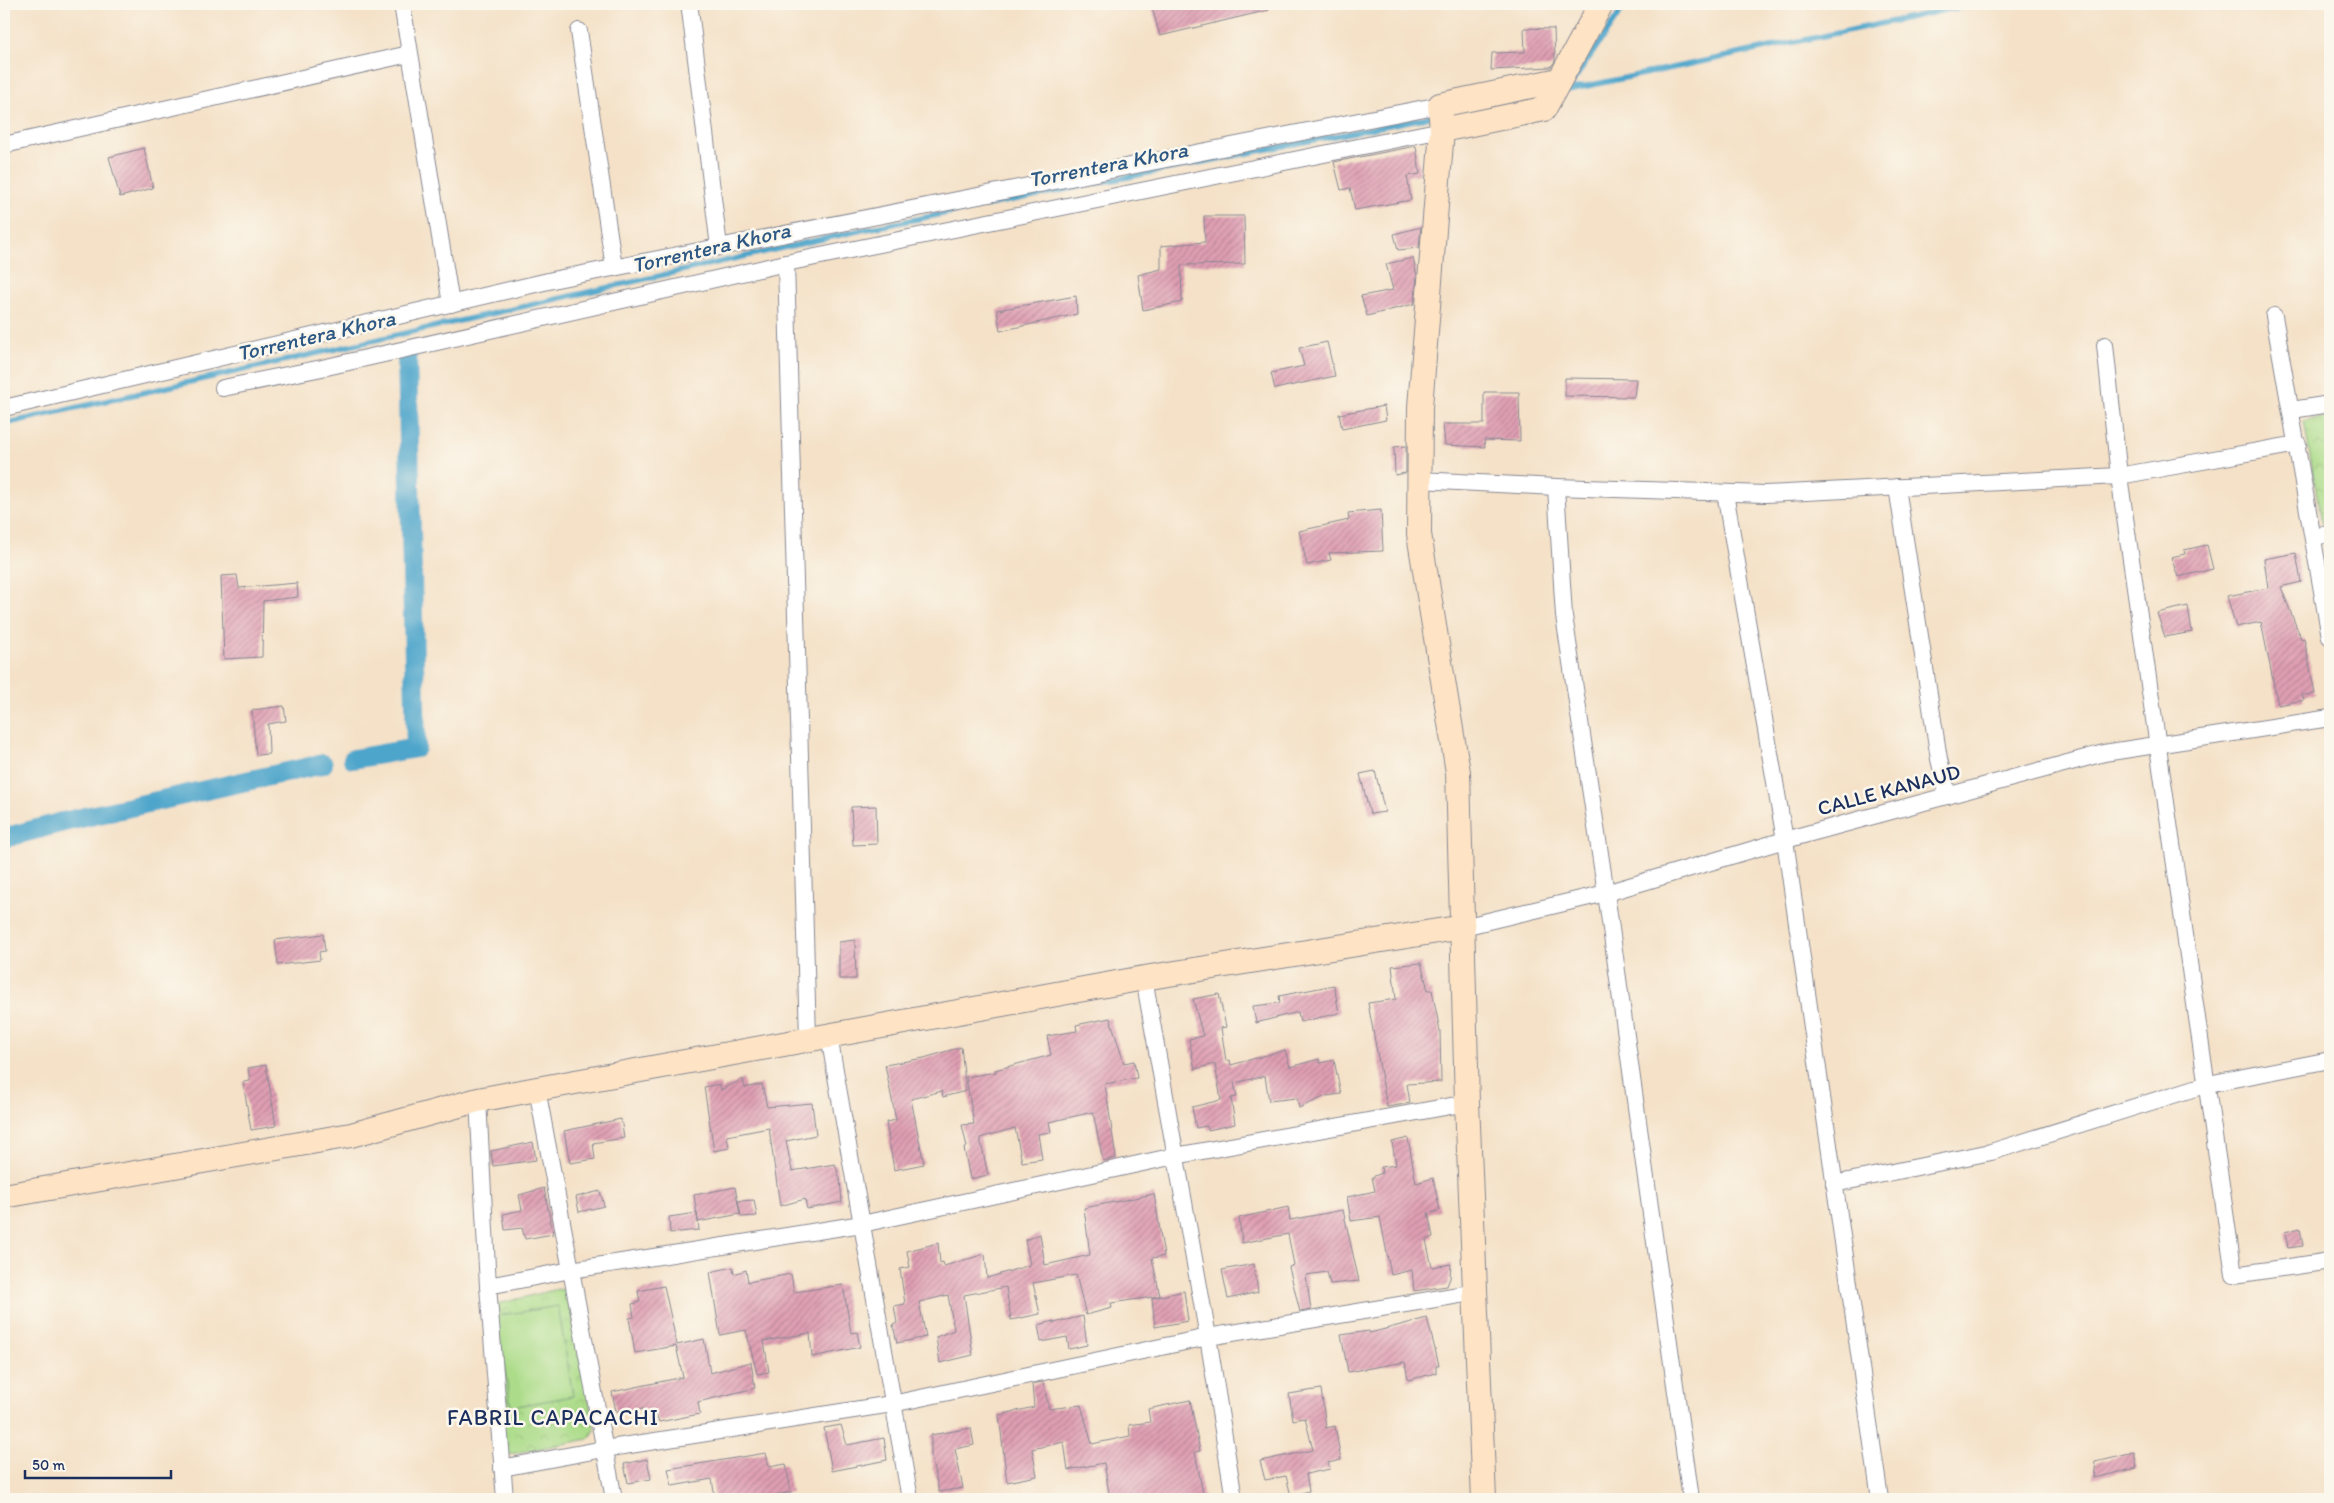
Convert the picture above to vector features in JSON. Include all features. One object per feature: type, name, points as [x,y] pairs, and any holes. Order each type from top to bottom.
[{"type":"street","points":[[402,4],[450,304]]},
{"type":"street","points":[[223,388],[332,366],[786,263],[1544,109],[1601,4]]},
{"type":"street","points":[[690,10],[719,247]]},
{"type":"street","points":[[578,31],[614,268]]},
{"type":"street","points":[[4,145],[409,54]]},
{"type":"street","points":[[4,408],[450,304],[614,268],[1559,80]]},
{"type":"street","points":[[1440,105],[1442,130],[1420,407],[1419,534],[1458,772],[1468,1103],[1484,1499]]},
{"type":"street","points":[[786,263],[818,1038],[862,1224],[910,1499]]},
{"type":"street","points":[[2274,316],[2298,444],[2330,637]]},
{"type":"street","points":[[2105,345],[2119,476],[2234,1275],[2330,1261]]},
{"type":"street","points":[[2292,410],[2330,404]]},
{"type":"street","points":[[1419,480],[1556,488],[1765,494],[2119,476],[2298,444]]},
{"type":"street","points":[[1897,487],[1939,759],[1948,796]]},
{"type":"street","points":[[1556,488],[1564,616],[1606,893],[1690,1499]]},
{"type":"street","points":[[1725,492],[1785,840],[1880,1499]]},
{"type":"street","points":[[2314,537],[2330,534]]},
{"type":"street","name":"CALLE KANAUD","points":[[1463,927],[1606,893],[1785,840],[2104,754],[2330,718]]},
{"type":"street","points":[[4,1196],[351,1135],[478,1100],[1144,978],[1463,927]]},
{"type":"street","points":[[1144,978],[1208,1337],[1234,1499]]},
{"type":"street","points":[[1834,1184],[1991,1152],[2208,1084],[2330,1060]]},
{"type":"street","points":[[538,1089],[614,1499]]},
{"type":"street","points":[[478,1100],[488,1286],[505,1499]]},
{"type":"street","points":[[488,1286],[571,1270],[862,1224],[1175,1156],[1468,1103]]},
{"type":"street","points":[[502,1468],[604,1449],[892,1404],[1208,1337],[1477,1292]]},
{"type":"green space","points":[[2330,416],[2330,524],[2322,525],[2304,421]]},
{"type":"green space","points":[[558,1289],[568,1291],[595,1430],[589,1439],[505,1455],[493,1305]]},
{"type":"green space","points":[[558,1306],[573,1396],[511,1407],[496,1316]]},
{"type":"building","points":[[1151,4],[1268,4],[1269,10],[1160,36]]},
{"type":"building","points":[[1524,28],[1554,29],[1555,61],[1551,67],[1491,70],[1492,53],[1525,52]]},
{"type":"building","points":[[1416,146],[1420,174],[1407,176],[1411,200],[1355,210],[1350,188],[1341,190],[1334,162]]},
{"type":"building","points":[[144,148],[153,188],[120,197],[109,157]]},
{"type":"building","points":[[1204,216],[1244,216],[1245,264],[1181,265],[1182,302],[1143,310],[1138,275],[1161,269],[1161,246],[1205,242]]},
{"type":"building","points":[[1421,227],[1419,248],[1398,250],[1394,234]]},
{"type":"building","points":[[1413,258],[1417,276],[1414,304],[1367,316],[1361,296],[1393,290],[1386,264]]},
{"type":"building","points":[[1076,296],[1077,314],[1000,331],[997,310]]},
{"type":"building","points":[[1327,342],[1335,376],[1275,389],[1271,373],[1304,366],[1299,348]]},
{"type":"building","points":[[1565,378],[1636,379],[1634,397],[1565,396]]},
{"type":"building","points":[[1484,392],[1519,392],[1520,441],[1484,440],[1485,447],[1445,445],[1443,424],[1484,424]]},
{"type":"building","points":[[1384,406],[1386,420],[1342,429],[1339,414]]},
{"type":"building","points":[[1406,446],[1406,473],[1395,475],[1394,447]]},
{"type":"building","points":[[1381,510],[1383,551],[1329,553],[1331,560],[1307,565],[1299,531],[1349,520],[1348,513]]},
{"type":"building","points":[[2207,545],[2213,569],[2178,577],[2171,557],[2185,554],[2184,550]]},
{"type":"building","points":[[2296,553],[2301,582],[2281,587],[2301,639],[2304,638],[2315,694],[2302,695],[2304,700],[2278,705],[2261,622],[2236,627],[2227,596],[2268,588],[2264,559]]},
{"type":"building","points":[[237,575],[239,588],[297,583],[298,597],[263,601],[262,657],[224,659],[221,576]]},
{"type":"building","points":[[2188,606],[2192,632],[2165,637],[2157,613]]},
{"type":"building","points":[[284,706],[286,721],[268,724],[269,754],[256,755],[252,710]]},
{"type":"building","points":[[1375,771],[1385,812],[1370,814],[1360,774]]},
{"type":"building","points":[[876,806],[877,844],[853,845],[851,807]]},
{"type":"building","points":[[323,934],[325,951],[319,952],[320,960],[278,965],[275,940]]},
{"type":"building","points":[[855,940],[856,979],[839,979],[839,942]]},
{"type":"building","points":[[1421,963],[1428,990],[1432,990],[1440,1031],[1441,1082],[1407,1084],[1410,1103],[1387,1107],[1368,1003],[1396,999],[1392,966]]},
{"type":"building","points":[[1334,985],[1339,1013],[1300,1022],[1298,1012],[1256,1023],[1253,1006],[1280,1003],[1279,996]]},
{"type":"building","points":[[1219,994],[1226,1027],[1221,1028],[1226,1061],[1230,1060],[1231,1065],[1285,1050],[1290,1067],[1319,1059],[1320,1063],[1334,1060],[1341,1094],[1326,1096],[1299,1108],[1297,1098],[1269,1101],[1265,1076],[1234,1083],[1237,1097],[1231,1098],[1235,1124],[1208,1130],[1207,1126],[1196,1128],[1192,1107],[1221,1100],[1215,1064],[1195,1069],[1189,1039],[1203,1036],[1193,999]]},
{"type":"building","points":[[1110,1018],[1124,1063],[1134,1061],[1137,1078],[1105,1084],[1116,1158],[1103,1161],[1093,1112],[1049,1122],[1051,1132],[1038,1134],[1042,1159],[1022,1162],[1015,1128],[980,1138],[988,1175],[970,1179],[964,1148],[967,1147],[962,1125],[974,1124],[966,1077],[996,1072],[995,1070],[1051,1055],[1047,1036],[1077,1031],[1076,1025]]},
{"type":"building","points":[[961,1047],[966,1091],[943,1097],[942,1091],[911,1099],[924,1164],[894,1170],[886,1122],[896,1120],[885,1065],[924,1058]]},
{"type":"building","points":[[266,1065],[276,1126],[251,1130],[243,1082],[250,1081],[248,1068]]},
{"type":"building","points":[[743,1079],[745,1088],[762,1084],[767,1107],[812,1103],[816,1135],[786,1141],[792,1171],[835,1164],[840,1179],[842,1202],[807,1209],[805,1199],[780,1206],[769,1128],[727,1136],[729,1148],[714,1151],[704,1087],[720,1084],[721,1090]]},
{"type":"building","points":[[621,1119],[624,1138],[593,1143],[595,1159],[570,1163],[564,1131]]},
{"type":"building","points":[[1408,1138],[1416,1183],[1433,1178],[1440,1211],[1428,1213],[1433,1237],[1426,1240],[1432,1267],[1451,1264],[1450,1278],[1447,1286],[1414,1291],[1412,1270],[1391,1275],[1380,1217],[1351,1221],[1347,1197],[1375,1191],[1372,1177],[1382,1173],[1381,1167],[1396,1165],[1392,1142]]},
{"type":"building","points":[[533,1142],[536,1160],[493,1166],[491,1151]]},
{"type":"building","points":[[735,1187],[740,1214],[698,1222],[694,1195]]},
{"type":"building","points":[[544,1188],[553,1234],[525,1239],[522,1228],[505,1230],[503,1214],[522,1210],[519,1195]]},
{"type":"building","points":[[600,1191],[604,1206],[579,1212],[576,1197]]},
{"type":"building","points":[[1154,1194],[1164,1256],[1152,1258],[1160,1296],[1111,1303],[1112,1308],[1086,1315],[1076,1275],[1033,1283],[1040,1314],[1011,1320],[1006,1287],[964,1295],[973,1355],[940,1363],[936,1337],[954,1330],[948,1295],[919,1302],[926,1337],[897,1343],[893,1325],[897,1323],[894,1306],[905,1304],[900,1269],[910,1267],[907,1251],[938,1243],[940,1263],[943,1262],[944,1266],[985,1254],[987,1278],[1030,1265],[1025,1240],[1040,1234],[1045,1265],[1090,1255],[1084,1208]]},
{"type":"building","points":[[754,1200],[757,1216],[741,1217],[738,1201]]},
{"type":"building","points":[[1288,1207],[1290,1220],[1343,1210],[1359,1281],[1330,1284],[1327,1272],[1306,1275],[1311,1310],[1300,1312],[1289,1267],[1294,1265],[1288,1234],[1242,1243],[1239,1218]]},
{"type":"building","points":[[697,1213],[699,1230],[670,1233],[669,1217]]},
{"type":"building","points":[[2300,1228],[2303,1246],[2288,1248],[2285,1232]]},
{"type":"building","points":[[1254,1264],[1258,1292],[1228,1299],[1222,1270]]},
{"type":"building","points":[[733,1267],[734,1274],[746,1270],[748,1282],[791,1274],[794,1292],[843,1285],[851,1333],[857,1332],[860,1347],[812,1357],[810,1333],[764,1341],[769,1372],[757,1374],[746,1330],[720,1335],[710,1272]]},
{"type":"building","points":[[664,1286],[677,1345],[704,1339],[710,1373],[751,1362],[755,1388],[698,1402],[700,1414],[659,1422],[656,1413],[646,1414],[644,1409],[616,1411],[612,1392],[683,1377],[676,1346],[635,1353],[629,1318],[634,1317],[632,1304],[640,1302],[638,1291]]},
{"type":"building","points":[[1184,1291],[1188,1321],[1155,1327],[1152,1298]]},
{"type":"building","points":[[1083,1316],[1087,1345],[1069,1349],[1067,1337],[1041,1342],[1038,1325]]},
{"type":"building","points":[[1427,1318],[1439,1365],[1436,1366],[1436,1373],[1408,1380],[1405,1362],[1348,1372],[1341,1335],[1369,1331],[1370,1333]]},
{"type":"building","points":[[1043,1382],[1049,1409],[1081,1405],[1092,1444],[1130,1436],[1129,1425],[1150,1422],[1148,1409],[1190,1400],[1200,1451],[1195,1452],[1204,1499],[1110,1499],[1104,1463],[1068,1470],[1064,1442],[1032,1449],[1037,1476],[1007,1482],[999,1415],[1034,1407],[1032,1384]]},
{"type":"building","points":[[1321,1389],[1326,1428],[1335,1426],[1341,1460],[1328,1463],[1330,1469],[1306,1474],[1309,1491],[1291,1496],[1286,1476],[1265,1480],[1260,1461],[1313,1450],[1305,1418],[1293,1420],[1289,1394]]},
{"type":"building","points":[[841,1425],[847,1445],[884,1438],[887,1460],[832,1471],[824,1428]]},
{"type":"building","points":[[971,1428],[974,1445],[955,1449],[963,1488],[939,1492],[931,1457],[931,1435]]},
{"type":"building","points":[[766,1453],[769,1467],[786,1464],[791,1492],[756,1499],[715,1499],[712,1479],[672,1486],[668,1469]]},
{"type":"building","points":[[2134,1453],[2137,1468],[2094,1478],[2096,1462]]},
{"type":"building","points":[[647,1459],[651,1479],[628,1483],[624,1464]]},
{"type":"waterway","name":"Torrentera Khora","points":[[1567,90],[1626,4]]},
{"type":"waterway","points":[[1568,90],[1974,4]]},
{"type":"waterway","name":"Torrentera Khora","points":[[4,424],[862,230],[1429,117]]},
{"type":"waterway","points":[[353,759],[416,748],[407,354]]},
{"type":"waterway","points":[[4,838],[63,822],[323,764]]},
{"type":"district","name":"FABRIL CAPACACHI","points":[[553,1417]]}]
